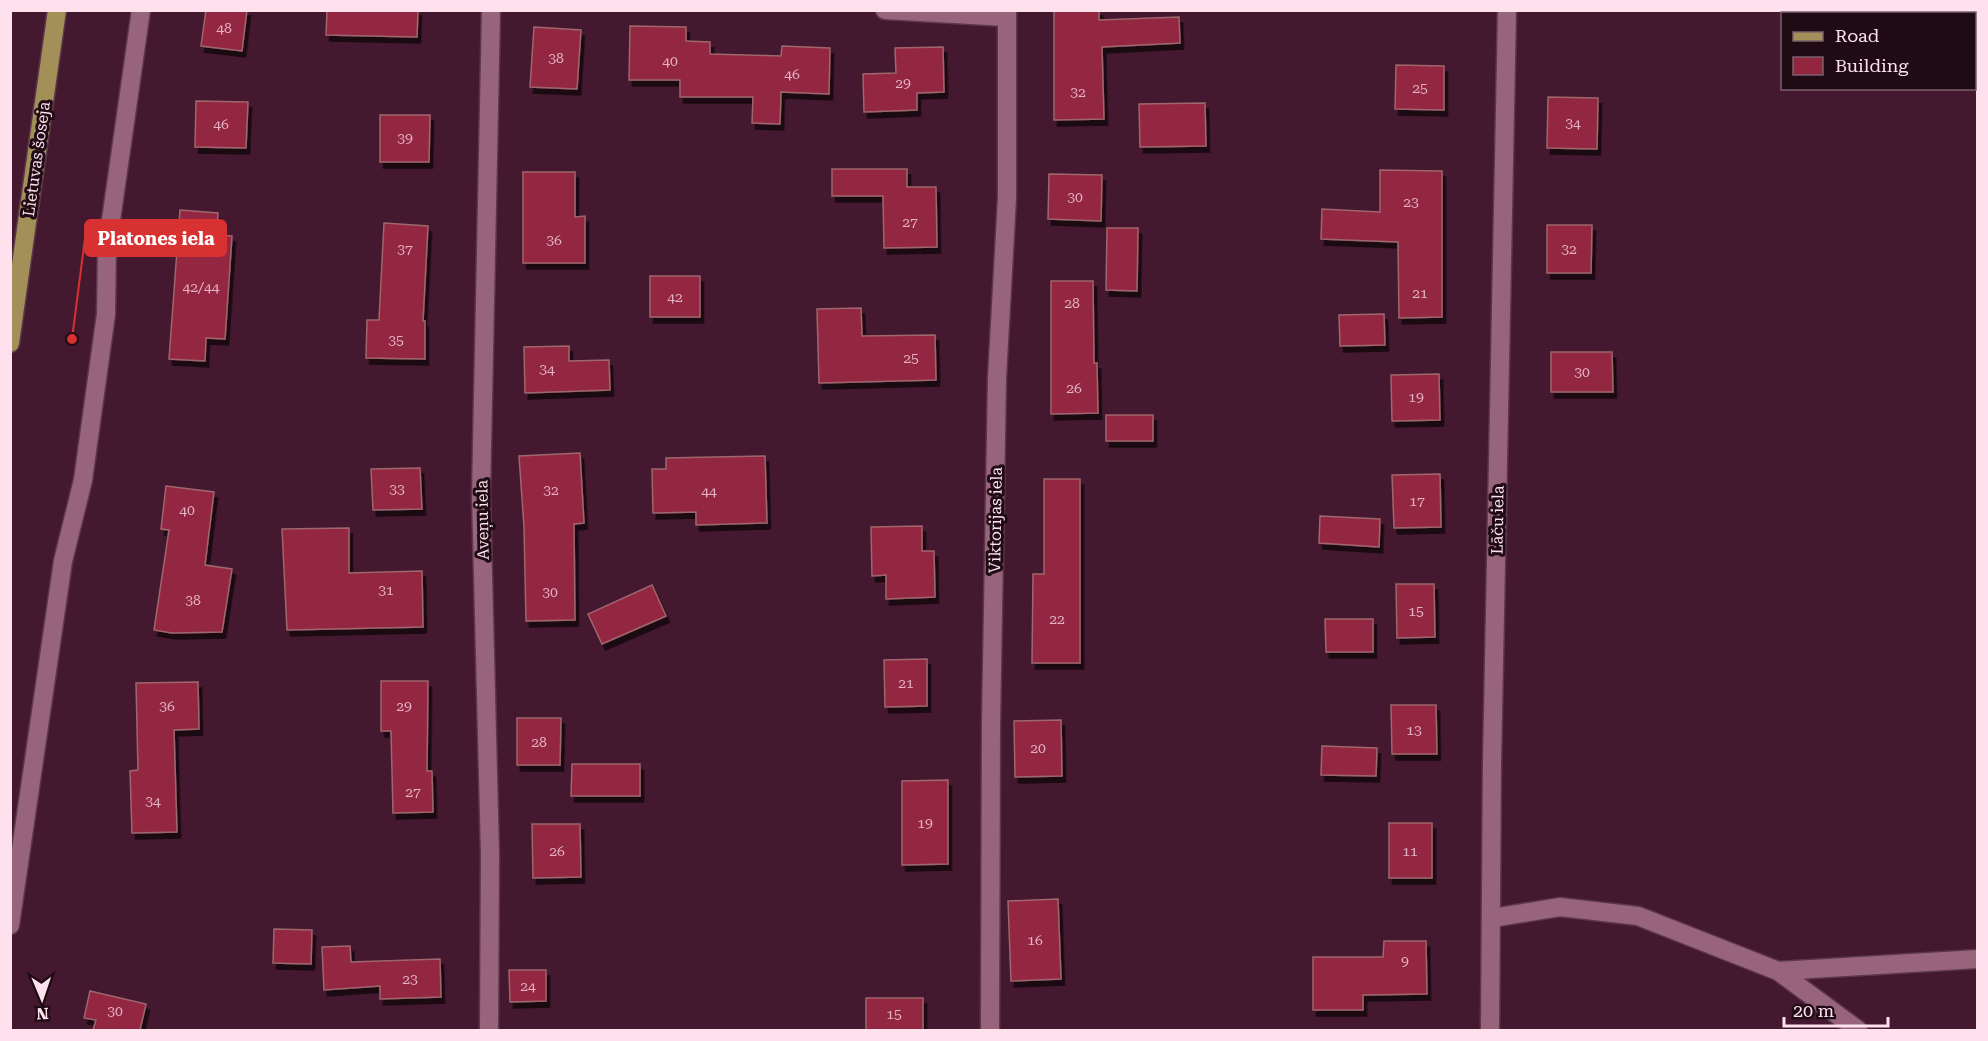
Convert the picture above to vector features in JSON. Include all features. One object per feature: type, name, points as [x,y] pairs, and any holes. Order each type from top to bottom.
[{"type":"main road","name":"Lietuvas šoseja","points":[[10,343],[57,10]]},
{"type":"street","points":[[10,925],[63,561],[83,480],[106,314],[107,248],[141,10]]},
{"type":"street","name":"Aveņu iela","points":[[489,1030],[490,854],[481,496],[491,10]]},
{"type":"street","points":[[885,10],[1006,14]]},
{"type":"street","name":"Lāču iela","points":[[1490,1030],[1492,763],[1507,10]]},
{"type":"street","name":"Viktorijas iela","points":[[990,1030],[991,712],[997,378],[1007,198],[1006,14]]},
{"type":"street","points":[[1492,918],[1560,908],[1638,916],[1778,971],[1858,1030]]},
{"type":"street","points":[[1778,971],[1977,959]]},
{"type":"building","points":[[206,10],[247,10],[242,51],[201,46]]},
{"type":"building","points":[[327,10],[418,10],[417,37],[326,35]]},
{"type":"building","points":[[1054,10],[1099,10],[1099,20],[1179,17],[1180,43],[1102,47],[1104,119],[1054,120]]},
{"type":"building","points":[[630,26],[686,27],[686,41],[710,42],[710,54],[781,56],[782,46],[830,48],[829,94],[781,92],[780,124],[752,123],[753,97],[680,97],[680,80],[629,80]]},
{"type":"building","points":[[534,27],[581,30],[577,89],[530,87]]},
{"type":"building","points":[[943,47],[944,92],[917,93],[917,110],[864,112],[863,74],[896,73],[895,48]]},
{"type":"building","points":[[1396,65],[1444,66],[1444,110],[1395,109]]},
{"type":"building","points":[[1548,97],[1598,98],[1597,149],[1547,148]]},
{"type":"building","points":[[196,101],[248,102],[246,148],[195,147]]},
{"type":"building","points":[[1205,103],[1206,146],[1140,147],[1139,104]]},
{"type":"building","points":[[380,115],[430,115],[429,162],[380,162]]},
{"type":"building","points":[[832,169],[907,169],[907,187],[936,187],[937,247],[884,248],[883,196],[832,196]]},
{"type":"building","points":[[1380,170],[1442,171],[1442,317],[1399,318],[1398,242],[1321,239],[1322,209],[1380,212]]},
{"type":"building","points":[[523,172],[575,172],[575,217],[585,216],[585,263],[523,263]]},
{"type":"building","points":[[1049,174],[1102,175],[1101,221],[1048,219]]},
{"type":"building","points":[[180,210],[218,213],[217,235],[232,236],[225,339],[206,338],[205,361],[169,359]]},
{"type":"building","points":[[384,223],[428,226],[423,321],[425,321],[425,359],[366,358],[367,320],[379,320]]},
{"type":"building","points":[[1547,225],[1592,225],[1591,273],[1547,273]]},
{"type":"building","points":[[1107,228],[1138,228],[1137,291],[1106,290]]},
{"type":"building","points":[[650,276],[700,276],[700,317],[650,317]]},
{"type":"building","points":[[1051,281],[1093,281],[1094,363],[1097,363],[1098,413],[1051,414]]},
{"type":"building","points":[[861,308],[862,336],[935,335],[936,380],[819,383],[817,309]]},
{"type":"building","points":[[1384,314],[1385,345],[1340,346],[1339,315]]},
{"type":"building","points":[[569,346],[569,361],[609,360],[610,390],[525,393],[524,347]]},
{"type":"building","points":[[1551,352],[1612,352],[1613,392],[1551,392]]},
{"type":"building","points":[[1439,374],[1440,420],[1392,421],[1391,375]]},
{"type":"building","points":[[1106,415],[1153,415],[1153,441],[1106,441]]},
{"type":"building","points":[[580,453],[584,523],[574,524],[575,620],[526,621],[524,527],[519,456]]},
{"type":"building","points":[[765,456],[767,523],[696,525],[696,512],[653,513],[652,469],[666,469],[666,458]]},
{"type":"building","points":[[420,468],[422,509],[373,510],[371,469]]},
{"type":"building","points":[[1440,474],[1441,527],[1394,528],[1392,475]]},
{"type":"building","points":[[1044,479],[1080,479],[1080,663],[1032,663],[1033,574],[1044,574]]},
{"type":"building","points":[[166,486],[214,492],[205,565],[232,569],[222,632],[172,633],[154,630],[169,530],[161,529]]},
{"type":"building","points":[[1320,516],[1380,519],[1379,547],[1319,543]]},
{"type":"building","points":[[922,526],[922,551],[934,551],[935,597],[886,599],[886,575],[872,576],[871,527]]},
{"type":"building","points":[[349,528],[349,573],[422,571],[423,627],[287,630],[282,529]]},
{"type":"building","points":[[1396,584],[1434,584],[1435,637],[1397,638]]},
{"type":"building","points":[[652,585],[666,616],[602,644],[588,614]]},
{"type":"building","points":[[1325,619],[1373,619],[1373,652],[1326,652]]},
{"type":"building","points":[[927,659],[927,706],[885,707],[884,660]]},
{"type":"building","points":[[381,681],[428,681],[427,771],[432,771],[433,812],[393,813],[391,731],[381,731]]},
{"type":"building","points":[[198,682],[199,729],[174,730],[177,832],[132,833],[130,771],[138,770],[136,683]]},
{"type":"building","points":[[1391,705],[1436,705],[1437,754],[1392,754]]},
{"type":"building","points":[[517,718],[561,718],[560,765],[517,765]]},
{"type":"building","points":[[1061,720],[1062,776],[1015,777],[1014,721]]},
{"type":"building","points":[[1322,746],[1377,748],[1376,776],[1321,775]]},
{"type":"building","points":[[572,764],[640,764],[640,796],[571,796]]},
{"type":"building","points":[[948,780],[948,864],[902,865],[902,781]]},
{"type":"building","points":[[1389,823],[1432,823],[1432,878],[1389,878]]},
{"type":"building","points":[[532,824],[580,824],[581,877],[533,878]]},
{"type":"building","points":[[1058,899],[1061,979],[1011,981],[1008,901]]},
{"type":"building","points":[[274,929],[312,930],[311,964],[273,963]]},
{"type":"building","points":[[1384,941],[1426,941],[1427,994],[1363,995],[1363,1010],[1313,1010],[1313,957],[1383,957]]},
{"type":"building","points":[[350,946],[351,962],[440,959],[441,997],[380,999],[380,986],[324,990],[322,947]]},
{"type":"building","points":[[509,970],[546,970],[546,1001],[510,1002]]},
{"type":"building","points":[[90,991],[146,1004],[140,1030],[93,1030],[96,1020],[84,1018]]},
{"type":"building","points":[[866,998],[923,998],[923,1030],[866,1030]]},
{"type":"place","name":"Platones iela","points":[[72,339]]}]
